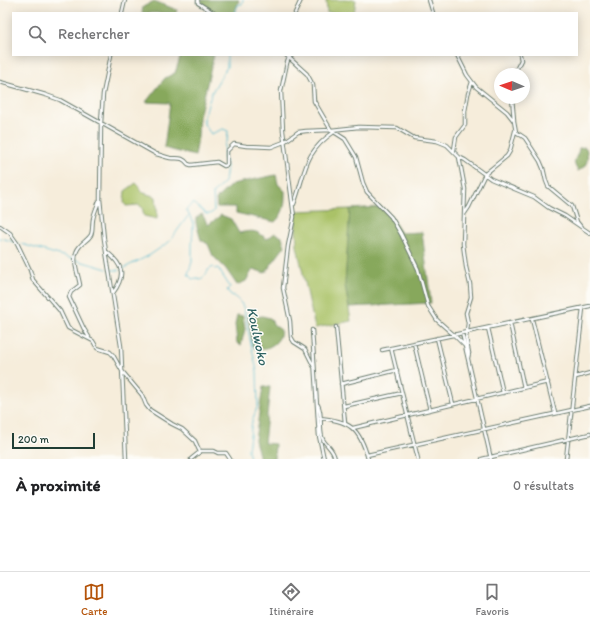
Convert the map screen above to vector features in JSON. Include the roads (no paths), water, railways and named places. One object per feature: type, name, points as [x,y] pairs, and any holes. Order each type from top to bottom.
[{"type":"street","points":[[122,12],[125,0]]},
{"type":"street","points":[[198,0],[202,5],[212,12]]},
{"type":"street","points":[[296,12],[301,0]]},
{"type":"street","points":[[429,0],[433,12]]},
{"type":"street","points":[[111,56],[104,94],[101,123],[100,199],[106,251],[121,346],[126,459]]},
{"type":"street","points":[[457,56],[476,87],[507,112],[514,121]]},
{"type":"street","points":[[517,68],[520,56]]},
{"type":"street","points":[[314,367],[305,349],[294,342],[291,337],[290,321],[283,288],[288,246],[294,217],[281,117],[281,91],[289,57],[308,74],[313,85],[314,101],[332,131],[345,139],[356,157],[367,192],[391,217],[401,234],[418,269],[428,306],[437,320],[454,335],[469,352]]},
{"type":"street","points":[[454,150],[456,137],[465,125],[465,110],[472,81]]},
{"type":"street","points":[[0,82],[46,94],[60,100],[156,154],[171,158],[180,158],[191,165],[217,162],[224,166],[227,165],[227,151],[234,144],[271,147],[284,142],[298,132],[332,131],[359,127],[397,128],[414,138],[438,141],[447,145],[454,150],[459,157],[465,189],[463,244],[471,297],[466,313],[468,323],[466,338],[469,352],[468,358]]},
{"type":"street","points":[[465,213],[485,174],[507,156],[510,150],[515,130],[513,104]]},
{"type":"street","points":[[515,130],[518,134],[525,138],[540,161],[548,186],[572,206],[577,222],[581,227]]},
{"type":"street","points":[[293,205],[311,154],[323,139],[332,131]]},
{"type":"street","points":[[459,157],[485,174],[534,197],[590,233]]},
{"type":"street","points":[[100,199],[94,218],[92,233],[77,250],[75,266],[79,276],[80,285],[71,292],[69,297],[90,339],[97,348],[113,354],[122,371],[142,395],[150,410],[182,429],[195,441],[199,450],[201,451]]},
{"type":"street","points":[[0,226],[10,233],[30,270],[33,280],[60,311],[68,328],[90,339]]},
{"type":"street","points":[[106,251],[115,258],[120,265],[121,270],[120,281],[113,293]]},
{"type":"street","points":[[382,350],[590,306]]},
{"type":"street","points":[[566,459],[583,308]]},
{"type":"street","points":[[532,318],[555,413]]},
{"type":"street","points":[[510,323],[524,388]]},
{"type":"street","points":[[336,327],[345,423]]},
{"type":"street","points":[[488,328],[503,393]]},
{"type":"street","points":[[312,330],[316,403],[322,437],[331,448],[335,459]]},
{"type":"street","points":[[462,333],[491,458]]},
{"type":"street","points":[[437,338],[453,404]]},
{"type":"street","points":[[414,343],[430,410]]},
{"type":"street","points":[[391,348],[418,459]]},
{"type":"street","points":[[341,384],[397,370]]},
{"type":"street","points":[[576,377],[590,374]]},
{"type":"street","points":[[353,428],[548,382]]},
{"type":"street","points":[[344,406],[402,393]]},
{"type":"street","points":[[367,455],[590,406]]},
{"type":"street","points":[[319,418],[331,419],[345,423],[353,428],[360,438],[368,459]]},
{"type":"street","points":[[319,418],[319,436],[324,459]]},
{"type":"street","points":[[482,459],[590,434]]},
{"type":"street","points":[[191,459],[201,451],[214,451],[226,454],[230,459]]},
{"type":"waterway","name":"Koulwoko","points":[[235,12],[238,5],[242,4],[243,0]]},
{"type":"waterway","name":"Koulwoko","points":[[226,164],[224,158],[225,143],[227,141],[228,131],[223,129],[211,134],[204,124],[204,117],[212,92],[227,67],[227,56]]},
{"type":"waterway","name":"Koulwoko","points":[[227,166],[225,182],[213,193],[214,211],[210,214],[206,214],[195,204],[192,204],[186,210],[193,221],[192,262],[188,274],[192,279],[201,279],[206,275],[208,270],[213,267],[215,269],[218,268],[230,287],[227,290],[241,303],[244,309],[257,371],[258,405],[252,421],[248,450],[250,459]]},
{"type":"waterway","points":[[122,269],[150,255],[169,242],[188,216]]},
{"type":"waterway","points":[[0,238],[15,242]]},
{"type":"waterway","points":[[18,243],[107,269]]},
{"type":"waterway","points":[[110,270],[119,270]]}]
